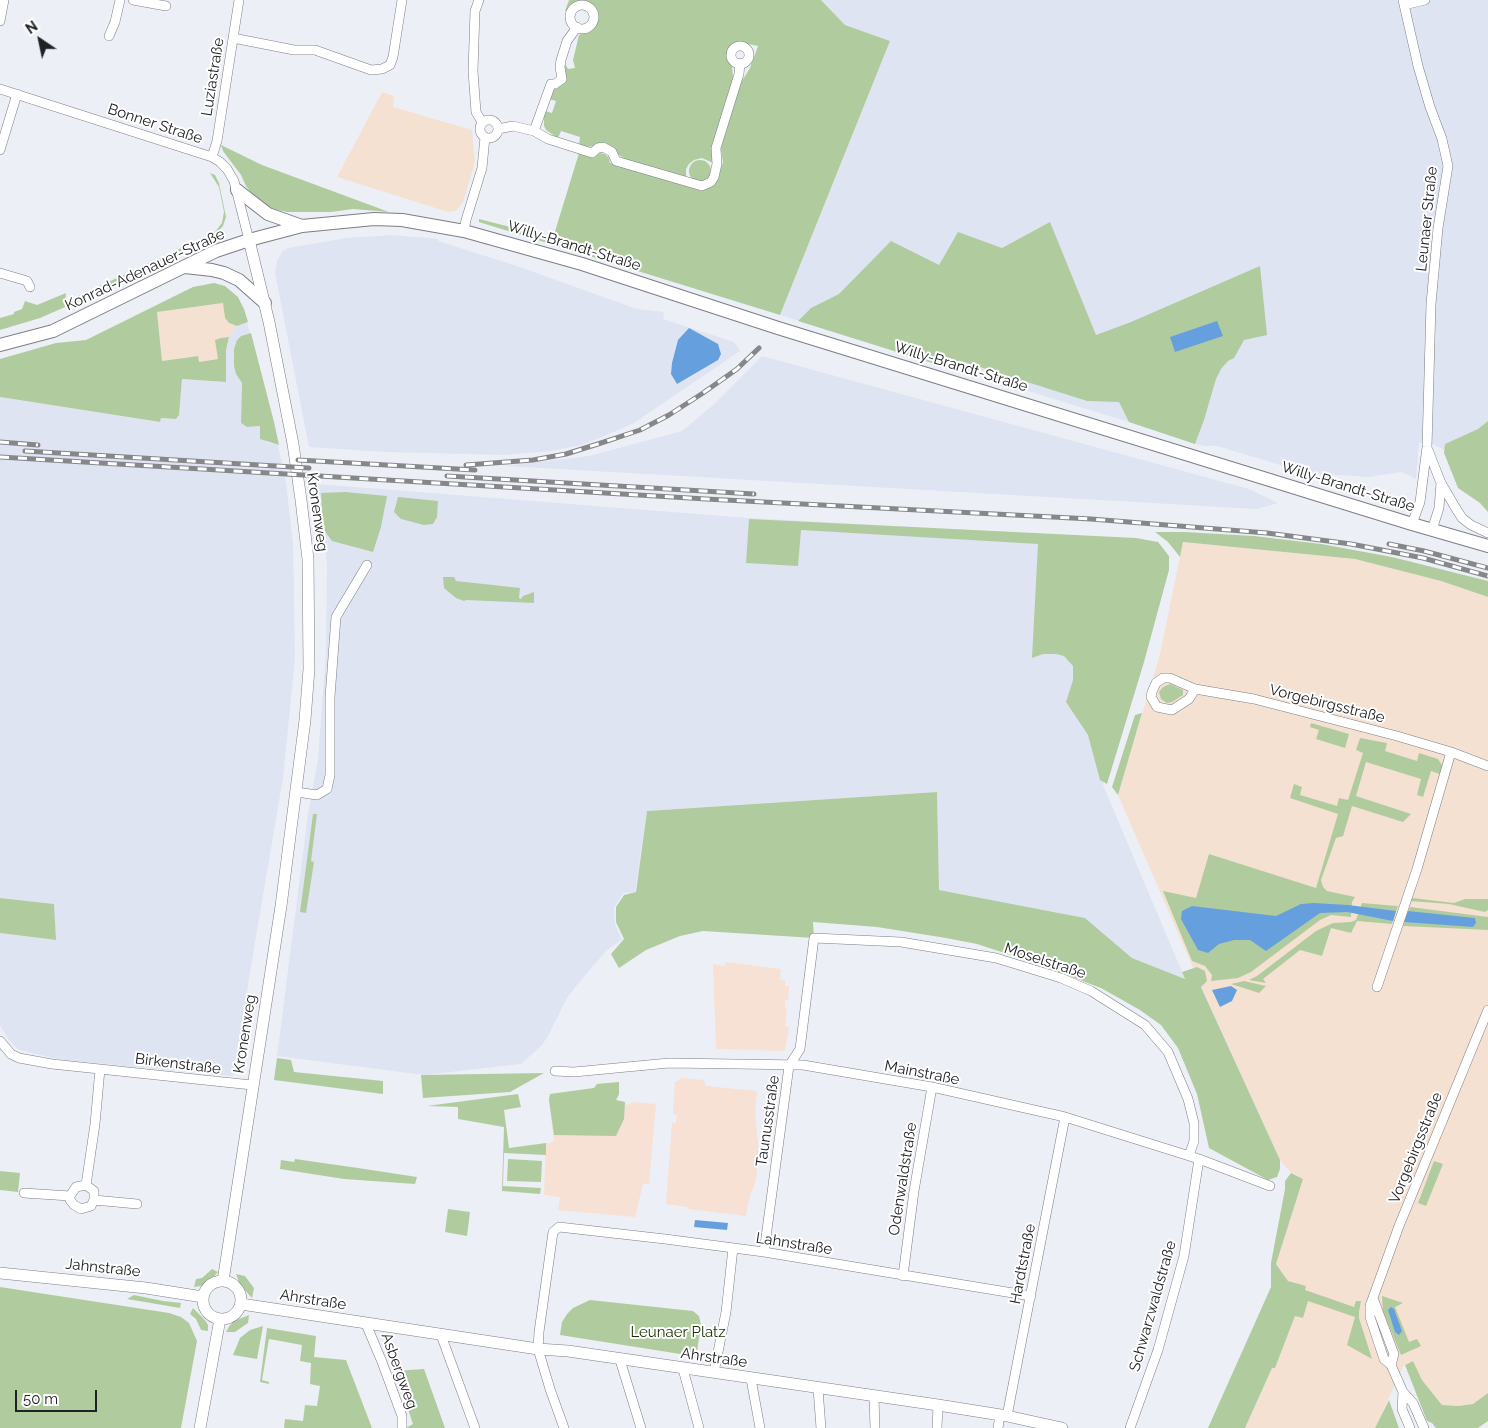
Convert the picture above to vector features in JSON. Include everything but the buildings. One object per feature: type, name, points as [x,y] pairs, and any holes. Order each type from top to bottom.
[{"type":"main road","points":[[237,190],[268,214],[302,226]]},
{"type":"main road","name":"Konrad-Adenauer-Straße","points":[[0,345],[53,331],[216,251],[250,240],[302,226],[374,219],[402,220],[423,224]]},
{"type":"main road","name":"Willy-Brandt-Straße","points":[[423,224],[464,231],[582,264],[778,328],[1488,546]]},
{"type":"main road","points":[[182,267],[224,273],[239,280],[265,303]]},
{"type":"street","points":[[0,21],[4,0]]},
{"type":"street","points":[[109,36],[115,22],[120,0]]},
{"type":"street","points":[[133,0],[166,6]]},
{"type":"street","name":"Luziastraße","points":[[212,157],[217,141],[239,0]]},
{"type":"street","points":[[233,38],[294,50],[315,50],[371,70],[382,69],[390,65],[393,57],[402,0]]},
{"type":"street","points":[[464,231],[482,168],[485,137],[480,130],[482,122],[476,112],[473,71],[475,11],[479,0]]},
{"type":"street","points":[[1403,2],[1424,0]]},
{"type":"street","name":"Leunaer Straße","points":[[1403,2],[1418,66],[1442,139],[1448,166],[1438,228],[1431,304],[1427,447],[1420,502],[1412,524]]},
{"type":"street","points":[[534,131],[551,84],[555,84],[562,79],[561,60],[567,41],[577,27]]},
{"type":"street","points":[[498,129],[513,126],[534,131],[548,139],[592,153],[598,148],[604,148],[612,152],[616,160],[696,185],[707,184],[714,177],[716,170],[716,148],[739,74],[740,63]]},
{"type":"street","name":"Bonner Straße","points":[[0,89],[212,157],[227,169],[237,190],[250,240]]},
{"type":"street","points":[[0,150],[17,94]]},
{"type":"street","points":[[482,122],[493,120],[498,125],[496,135],[489,138],[485,137]]},
{"type":"street","name":"Kronenweg","points":[[224,1281],[252,1085],[281,906],[306,720],[310,669],[308,559],[293,444],[265,303],[250,240]]},
{"type":"street","points":[[0,273],[26,281],[30,288]]},
{"type":"street","name":"Leunaer Straße","points":[[1427,447],[1441,483],[1462,518],[1471,525],[1488,533]]},
{"type":"street","name":"Leunaer Straße","points":[[1432,530],[1439,508],[1441,483]]},
{"type":"street","points":[[296,792],[316,795],[327,789],[330,775],[330,697],[336,618],[367,565]]},
{"type":"street","name":"Vorgebirgsstraße","points":[[1195,689],[1189,699],[1172,710],[1157,707],[1151,698],[1156,683],[1163,678],[1170,678],[1195,689],[1254,699],[1397,736],[1451,752],[1488,766]]},
{"type":"street","points":[[1377,987],[1417,868],[1451,752]]},
{"type":"street","name":"Taunusstraße","points":[[764,1252],[790,1066],[800,1049],[814,938]]},
{"type":"street","name":"Moselstraße","points":[[814,938],[901,942],[996,958],[1062,978],[1091,991],[1144,1026],[1168,1052],[1188,1099],[1194,1123],[1194,1157]]},
{"type":"street","name":"Vorgebirgsstraße","points":[[1410,1428],[1402,1408],[1402,1392],[1391,1365],[1384,1359],[1370,1317],[1370,1306],[1399,1226],[1488,1010]]},
{"type":"street","name":"Birkenstraße","points":[[0,1041],[11,1054],[19,1058],[52,1064],[252,1085]]},
{"type":"street","name":"Mainstraße","points":[[555,1072],[676,1063],[803,1065],[932,1087],[1065,1118],[1194,1157],[1270,1186]]},
{"type":"street","points":[[86,1185],[95,1124],[100,1069]]},
{"type":"street","name":"Odenwaldstraße","points":[[903,1276],[914,1191],[932,1087]]},
{"type":"street","name":"Hardtstraße","points":[[998,1428],[1004,1415],[1031,1296],[1065,1118]]},
{"type":"street","name":"Schwarzwaldstraße","points":[[1130,1428],[1158,1350],[1184,1256],[1194,1157]]},
{"type":"street","points":[[86,1185],[94,1191],[94,1200],[91,1206],[83,1209],[74,1204],[70,1196],[76,1187],[86,1185]]},
{"type":"street","points":[[24,1192],[70,1196]]},
{"type":"street","points":[[94,1200],[137,1204]]},
{"type":"street","name":"Lahnstraße","points":[[538,1349],[538,1336],[553,1232],[555,1228],[563,1227],[764,1252],[1031,1296]]},
{"type":"street","points":[[714,1372],[726,1312],[733,1248]]},
{"type":"street","name":"Jahnstraße","points":[[0,1272],[146,1288],[204,1297]]},
{"type":"street","points":[[224,1281],[238,1290],[241,1295],[241,1304],[235,1315],[220,1320],[212,1317],[207,1312],[204,1305],[204,1297],[210,1285],[224,1281]]},
{"type":"street","name":"Ahrstraße","points":[[241,1304],[441,1335],[538,1349],[568,1351],[938,1405],[1004,1415],[1062,1428]]},
{"type":"street","points":[[200,1428],[220,1320]]},
{"type":"street","name":"Asbergweg","points":[[366,1324],[380,1355],[402,1416],[402,1428]]},
{"type":"street","points":[[441,1335],[475,1428]]},
{"type":"street","points":[[538,1349],[564,1428]]},
{"type":"street","points":[[620,1360],[641,1428]]},
{"type":"street","points":[[683,1369],[699,1428]]},
{"type":"street","points":[[751,1379],[760,1428]]},
{"type":"street","points":[[818,1389],[821,1428]]},
{"type":"street","name":"Vorgebirgsstraße","points":[[1402,1392],[1413,1403],[1424,1428]]},
{"type":"street","points":[[874,1397],[875,1428]]},
{"type":"street","points":[[937,1428],[938,1405]]},
{"type":"shaded area","points":[[821,0],[1488,0],[1488,473],[1427,441],[1419,443],[1416,479],[1402,472],[1368,477],[1307,473],[1217,446],[1195,444],[780,315],[890,41],[845,25]]},
{"type":"shaded area","points":[[382,92],[394,96],[393,107],[472,130],[475,162],[463,202],[456,211],[448,212],[337,177]]},
{"type":"shaded area","points":[[392,235],[438,239],[438,241],[514,265],[637,309],[664,312],[663,319],[734,342],[740,351],[634,423],[581,445],[551,451],[505,455],[386,452],[309,447],[275,273],[277,261],[282,252],[288,248],[347,238]]},
{"type":"shaded area","points":[[223,303],[226,320],[237,326],[229,337],[225,337],[218,359],[198,362],[197,356],[162,361],[157,312]]},
{"type":"shaded area","points":[[247,323],[250,333],[241,336],[237,340],[234,349],[234,366],[236,374],[242,383],[241,423],[247,427],[261,426],[266,442],[278,445],[286,483],[293,543],[295,659],[283,778],[249,978],[237,1070],[232,1076],[63,1060],[31,1053],[18,1049],[8,1039],[0,1025],[0,933],[55,940],[54,904],[0,898],[0,397],[159,422],[161,418],[173,419],[179,415],[182,379],[226,382],[226,350],[229,337],[237,326]]},
{"type":"shaded area","points":[[762,356],[1249,489],[1278,503],[1257,509],[506,466],[589,456],[682,431],[713,405]]},
{"type":"shaded area","points":[[317,484],[748,518],[1139,539],[1141,644],[1103,785],[1185,979],[1132,958],[1085,918],[939,890],[937,792],[647,811],[635,892],[623,893],[614,908],[615,924],[622,940],[607,950],[581,980],[567,998],[542,1045],[521,1064],[424,1075],[277,1056],[308,814],[318,759],[326,653],[327,564]]},
{"type":"shaded area","points":[[1183,542],[1355,559],[1441,581],[1488,597],[1488,1393],[1473,1404],[1459,1406],[1442,1405],[1422,1380],[1413,1361],[1404,1365],[1375,1428],[1245,1428],[1272,1368],[1275,1368],[1295,1316],[1301,1285],[1288,1281],[1276,1263],[1303,1179],[1291,1173],[1280,1160],[1201,986],[1118,795],[1160,654]]},
{"type":"shaded area","points":[[725,962],[781,969],[780,979],[785,980],[785,986],[789,986],[788,1000],[785,1000],[785,1007],[787,1008],[785,1026],[789,1027],[785,1051],[716,1049],[713,964],[725,966]]},
{"type":"shaded area","points":[[682,1078],[704,1080],[706,1086],[757,1091],[755,1112],[759,1153],[756,1180],[749,1199],[746,1216],[688,1209],[688,1207],[666,1204],[672,1123],[676,1123],[677,1115],[673,1114],[675,1082]]},
{"type":"shaded area","points":[[619,1082],[619,1094],[616,1100],[630,1105],[631,1102],[656,1104],[649,1184],[643,1184],[635,1217],[558,1210],[560,1197],[544,1195],[546,1143],[554,1142],[550,1094],[594,1088],[597,1084]]},
{"type":"green space","points":[[569,0],[821,0],[845,25],[890,41],[780,315],[479,222],[479,219],[553,238],[579,153],[594,158],[599,153],[605,154],[609,158],[610,163],[702,191],[713,186],[716,182],[723,162],[721,149],[740,84],[750,68],[758,46],[739,42],[732,46],[728,52],[727,57],[732,66],[733,77],[713,163],[702,158],[694,160],[686,169],[686,178],[625,159],[614,150],[601,145],[587,147],[579,145],[580,137],[561,131],[558,138],[546,130],[544,126],[545,111],[552,113],[556,101],[549,99],[555,88],[563,81],[565,74],[564,62],[568,69],[575,68],[573,60],[579,35],[591,29],[598,16],[594,7],[586,2],[576,3],[567,12],[565,11]]},
{"type":"green space","points":[[221,145],[262,165],[389,212],[353,209],[331,212],[287,212],[273,209],[262,204],[252,194],[241,175],[223,151]]},
{"type":"green space","points":[[700,160],[708,163],[711,171],[708,179],[700,182],[692,179],[689,171],[692,163]]},
{"type":"green space","points":[[210,173],[215,175],[219,183],[226,217],[223,226],[216,234],[72,304],[40,318],[0,330],[0,318],[14,314],[14,312],[22,309],[25,301],[37,305],[66,293],[65,302],[214,233],[222,223],[224,212],[219,187]]},
{"type":"green space","points":[[1050,222],[1096,335],[1131,322],[1260,266],[1267,335],[1244,340],[1234,358],[1228,361],[1221,369],[1195,444],[1129,422],[1119,402],[1087,401],[961,361],[945,367],[798,321],[811,308],[839,294],[891,241],[939,265],[958,232],[1002,248]]},
{"type":"green space","points":[[214,283],[225,286],[238,297],[248,322],[237,326],[229,323],[225,318],[223,303],[157,312],[162,361],[198,356],[199,362],[218,359],[215,340],[229,337],[226,350],[226,382],[182,379],[179,415],[176,419],[161,418],[160,422],[0,397],[0,359],[56,343],[86,340],[193,287]]},
{"type":"green space","points":[[251,333],[279,445],[260,439],[260,426],[247,427],[241,423],[242,383],[236,374],[234,366],[234,349],[237,340],[241,336]]},
{"type":"green space","points":[[1488,421],[1488,512],[1480,503],[1458,488],[1444,453],[1445,444],[1478,429]]},
{"type":"green space","points":[[345,492],[387,496],[381,527],[373,552],[332,541],[323,529],[321,493]]},
{"type":"green space","points":[[398,497],[438,501],[437,517],[433,524],[424,525],[401,519],[394,512]]},
{"type":"green space","points":[[749,519],[1136,538],[1158,542],[1169,556],[1169,570],[1144,662],[1107,784],[1100,780],[1088,735],[1066,702],[1073,680],[1073,666],[1064,656],[1056,654],[1043,654],[1032,658],[1038,544],[801,530],[798,566],[746,563]]},
{"type":"green space","points":[[1155,532],[1254,536],[1321,544],[1392,557],[1488,581],[1488,597],[1441,581],[1355,559],[1183,542],[1180,557],[1168,542]]},
{"type":"green space","points":[[443,577],[454,577],[456,581],[520,588],[519,598],[521,599],[523,596],[534,592],[534,603],[464,601],[456,598],[444,588]]},
{"type":"green space","points":[[1170,684],[1183,690],[1183,695],[1167,703],[1161,699],[1159,692],[1163,687]]},
{"type":"green space","points":[[1142,713],[1118,795],[1112,787],[1135,715]]},
{"type":"green space","points":[[1311,723],[1349,734],[1345,748],[1316,739],[1319,730],[1310,727]]},
{"type":"green space","points":[[1360,738],[1387,743],[1385,751],[1417,761],[1419,753],[1438,759],[1442,765],[1440,774],[1431,771],[1423,797],[1417,795],[1421,779],[1366,762],[1356,796],[1411,814],[1403,822],[1352,806],[1343,836],[1336,838],[1321,880],[1323,887],[1327,891],[1355,897],[1352,902],[1351,917],[1331,915],[1320,920],[1251,972],[1238,978],[1211,981],[1212,975],[1205,966],[1192,961],[1163,891],[1196,898],[1209,854],[1316,888],[1338,814],[1290,798],[1294,784],[1302,787],[1300,795],[1337,806],[1339,798],[1348,800],[1363,753],[1356,750]]},
{"type":"green space","points":[[937,792],[939,890],[1085,918],[1132,958],[1185,979],[1182,972],[1197,967],[1205,971],[1207,981],[1201,987],[1280,1160],[1280,1169],[1277,1177],[1268,1180],[1209,1148],[1197,1094],[1178,1048],[1161,1025],[1140,1010],[1101,988],[1032,962],[977,944],[946,938],[877,927],[813,922],[814,938],[703,931],[680,936],[646,950],[619,968],[611,954],[624,939],[616,922],[616,907],[624,895],[636,892],[647,811]]},
{"type":"green space","points":[[313,814],[317,814],[311,861],[314,862],[306,913],[300,912]]},
{"type":"green space","points":[[0,898],[54,904],[56,940],[0,933]]},
{"type":"green space","points":[[1412,898],[1454,903],[1465,899],[1488,899],[1488,910],[1485,912],[1449,904],[1410,901]]},
{"type":"green space","points":[[1362,903],[1398,906],[1392,924],[1357,921],[1351,933],[1331,928],[1322,956],[1300,950],[1263,979],[1266,983],[1249,980],[1316,931],[1333,923],[1356,920]]},
{"type":"green space","points":[[1410,907],[1488,917],[1488,930],[1403,926]]},
{"type":"green space","points":[[1244,981],[1266,986],[1259,993],[1231,984]]},
{"type":"green space","points":[[277,1058],[291,1060],[294,1072],[383,1081],[383,1094],[274,1080]]},
{"type":"green space","points":[[544,1073],[510,1092],[423,1098],[421,1075]]},
{"type":"green space","points":[[619,1082],[619,1094],[616,1100],[625,1102],[624,1119],[616,1136],[554,1135],[549,1100],[550,1094],[594,1088],[597,1084]]},
{"type":"green space","points":[[518,1094],[521,1107],[504,1110],[509,1148],[546,1143],[546,1155],[504,1153],[503,1186],[541,1188],[540,1194],[502,1191],[504,1127],[458,1119],[458,1107],[427,1106]]},
{"type":"green space","points":[[295,1159],[417,1177],[415,1184],[344,1179],[280,1169],[281,1160],[294,1162]]},
{"type":"green space","points":[[508,1159],[542,1161],[541,1182],[507,1181]]},
{"type":"green space","points":[[1434,1161],[1443,1164],[1426,1206],[1418,1203]]},
{"type":"green space","points":[[0,1171],[20,1173],[18,1192],[0,1190]]},
{"type":"green space","points":[[1291,1173],[1303,1179],[1276,1264],[1288,1281],[1306,1286],[1305,1290],[1354,1307],[1356,1301],[1361,1301],[1359,1318],[1372,1359],[1347,1345],[1355,1317],[1308,1301],[1303,1318],[1295,1316],[1275,1368],[1272,1368],[1245,1428],[1208,1428],[1271,1287],[1271,1263],[1285,1181]]},
{"type":"green space","points":[[448,1209],[470,1212],[467,1236],[445,1232]]},
{"type":"green space","points":[[212,1269],[218,1272],[211,1280],[201,1286],[194,1287],[196,1279],[202,1278]]},
{"type":"green space","points":[[236,1274],[245,1276],[254,1288],[252,1298],[240,1285]]},
{"type":"green space","points":[[0,1287],[169,1313],[181,1317],[189,1323],[197,1341],[181,1428],[0,1428]]},
{"type":"green space","points":[[134,1295],[181,1303],[180,1308],[127,1299]]},
{"type":"green space","points":[[1382,1296],[1403,1303],[1395,1307],[1409,1342],[1417,1339],[1421,1346],[1401,1355],[1383,1311]]},
{"type":"green space","name":"Leunaer Platz","points":[[590,1300],[693,1311],[699,1316],[701,1325],[697,1352],[693,1356],[560,1335],[562,1322],[567,1314],[573,1308]]},
{"type":"green space","points":[[193,1308],[205,1320],[208,1325],[208,1331],[201,1330],[196,1319],[190,1314]]},
{"type":"green space","points":[[249,1315],[248,1323],[235,1332],[226,1332],[234,1321]]},
{"type":"green space","points":[[263,1326],[257,1359],[233,1355],[240,1338],[250,1330]]},
{"type":"green space","points":[[267,1328],[316,1336],[314,1357],[346,1360],[372,1428],[284,1428],[285,1419],[303,1421],[305,1405],[317,1406],[320,1386],[310,1384],[311,1363],[300,1361],[302,1345],[269,1339],[262,1380],[269,1382],[269,1384],[260,1382]]},
{"type":"green space","points":[[1413,1361],[1422,1380],[1442,1405],[1459,1406],[1473,1404],[1488,1393],[1488,1421],[1478,1428],[1436,1428],[1427,1421],[1405,1365]]},
{"type":"green space","points":[[424,1369],[445,1428],[406,1428],[413,1424],[395,1371]]},
{"type":"green space","points":[[1389,1400],[1399,1428],[1375,1428]]},
{"type":"water","points":[[1217,321],[1223,336],[1175,352],[1170,337]]},
{"type":"water","points":[[689,328],[718,344],[721,354],[718,360],[677,384],[671,374],[672,363],[678,340]]},
{"type":"water","points":[[1314,903],[1396,911],[1393,921],[1347,912],[1320,913],[1266,951],[1250,940],[1234,940],[1219,944],[1208,953],[1198,950],[1181,919],[1182,911],[1192,906],[1276,916],[1301,904]]},
{"type":"water","points":[[1408,911],[1475,918],[1476,923],[1473,927],[1404,922]]},
{"type":"water","points":[[1231,986],[1237,990],[1232,1001],[1220,1007],[1212,990]]},
{"type":"water","points":[[695,1220],[728,1223],[727,1230],[694,1227]]},
{"type":"water","points":[[1391,1307],[1394,1309],[1402,1331],[1399,1335],[1395,1332],[1388,1310]]},
{"type":"railway","points":[[466,465],[533,460],[566,454],[640,430],[669,415],[703,393],[737,369],[759,348]]},
{"type":"railway","points":[[0,442],[38,445]]},
{"type":"railway","points":[[25,451],[309,468]]},
{"type":"railway","points":[[0,457],[706,499],[1091,519],[1267,533],[1351,544],[1423,558],[1488,576]]},
{"type":"railway","points":[[298,460],[475,470]]},
{"type":"railway","points":[[447,476],[754,494]]},
{"type":"railway","points":[[1389,544],[1488,568]]}]
